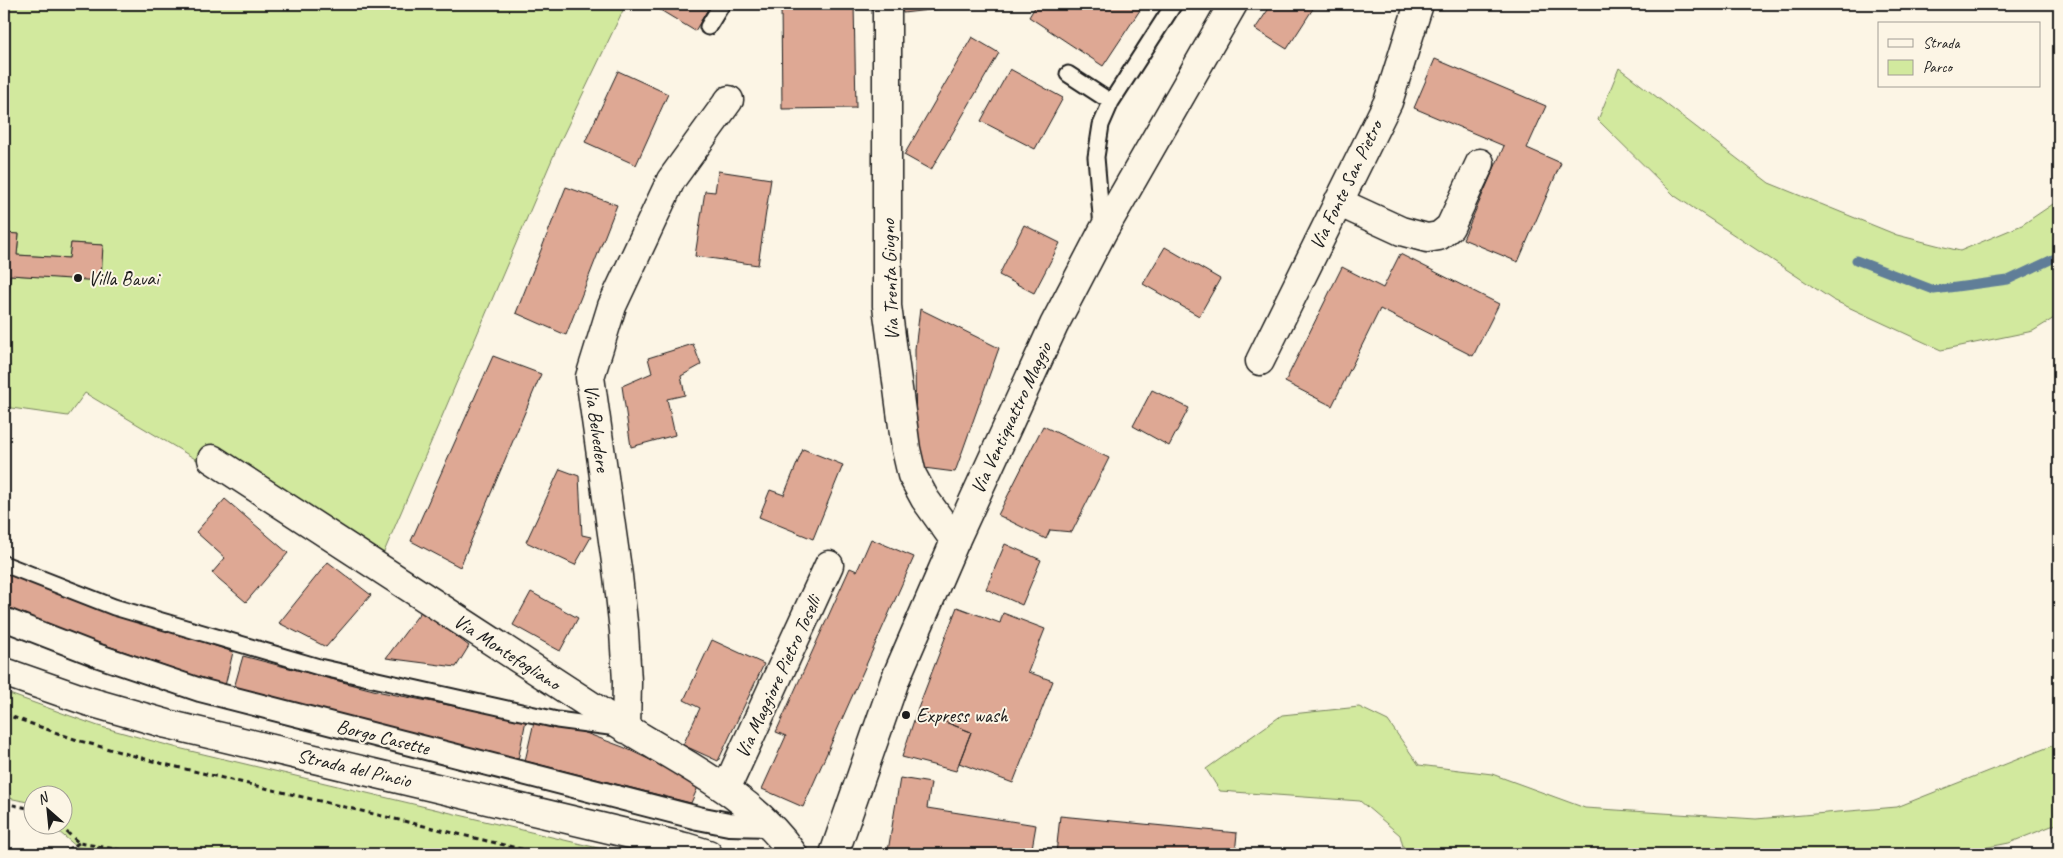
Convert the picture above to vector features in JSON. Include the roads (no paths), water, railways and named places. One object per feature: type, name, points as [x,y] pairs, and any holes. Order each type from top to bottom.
[{"type":"street","name":"Via Trenta Giugno","points":[[887,4],[887,306],[906,449],[912,475],[928,505],[954,541]]},
{"type":"street","name":"Via Ventiquattro Maggio","points":[[834,854],[895,680],[954,541],[1054,325],[1103,230],[1233,4]]},
{"type":"street","name":"Via Fonte San Pietro","points":[[1260,361],[1388,102],[1418,4]]},
{"type":"street","name":"Via Belvedere","points":[[626,729],[627,682],[624,631],[590,376],[612,306],[671,180],[729,100]]},
{"type":"street","points":[[1338,202],[1401,231],[1427,238],[1439,236],[1450,227],[1480,163]]},
{"type":"street","name":"Via Montefogliano","points":[[212,459],[626,729],[726,789],[771,825],[793,854]]},
{"type":"street","name":"Via Maggiore Pietro Toselli","points":[[726,789],[830,565]]},
{"type":"street","name":"Borgo Casette","points":[[4,619],[99,656],[200,690],[698,818],[729,824],[771,825]]},
{"type":"street","name":"Strada del Pincio","points":[[4,672],[87,701],[167,724],[708,854]]},
{"type":"lane","points":[[708,27],[722,4]]},
{"type":"lane","points":[[1103,230],[1096,156],[1101,125],[1111,102],[1174,4]]},
{"type":"lane","points":[[1068,74],[1111,102]]},
{"type":"lane","points":[[4,564],[114,607],[319,667],[557,720],[626,729]]},
{"type":"waterway","points":[[1856,260],[1934,290],[2008,280],[2059,256]]},
{"type":"place","name":"Villa Bavai","points":[[78,278]]},
{"type":"place","name":"Express wash","points":[[906,715]]}]
